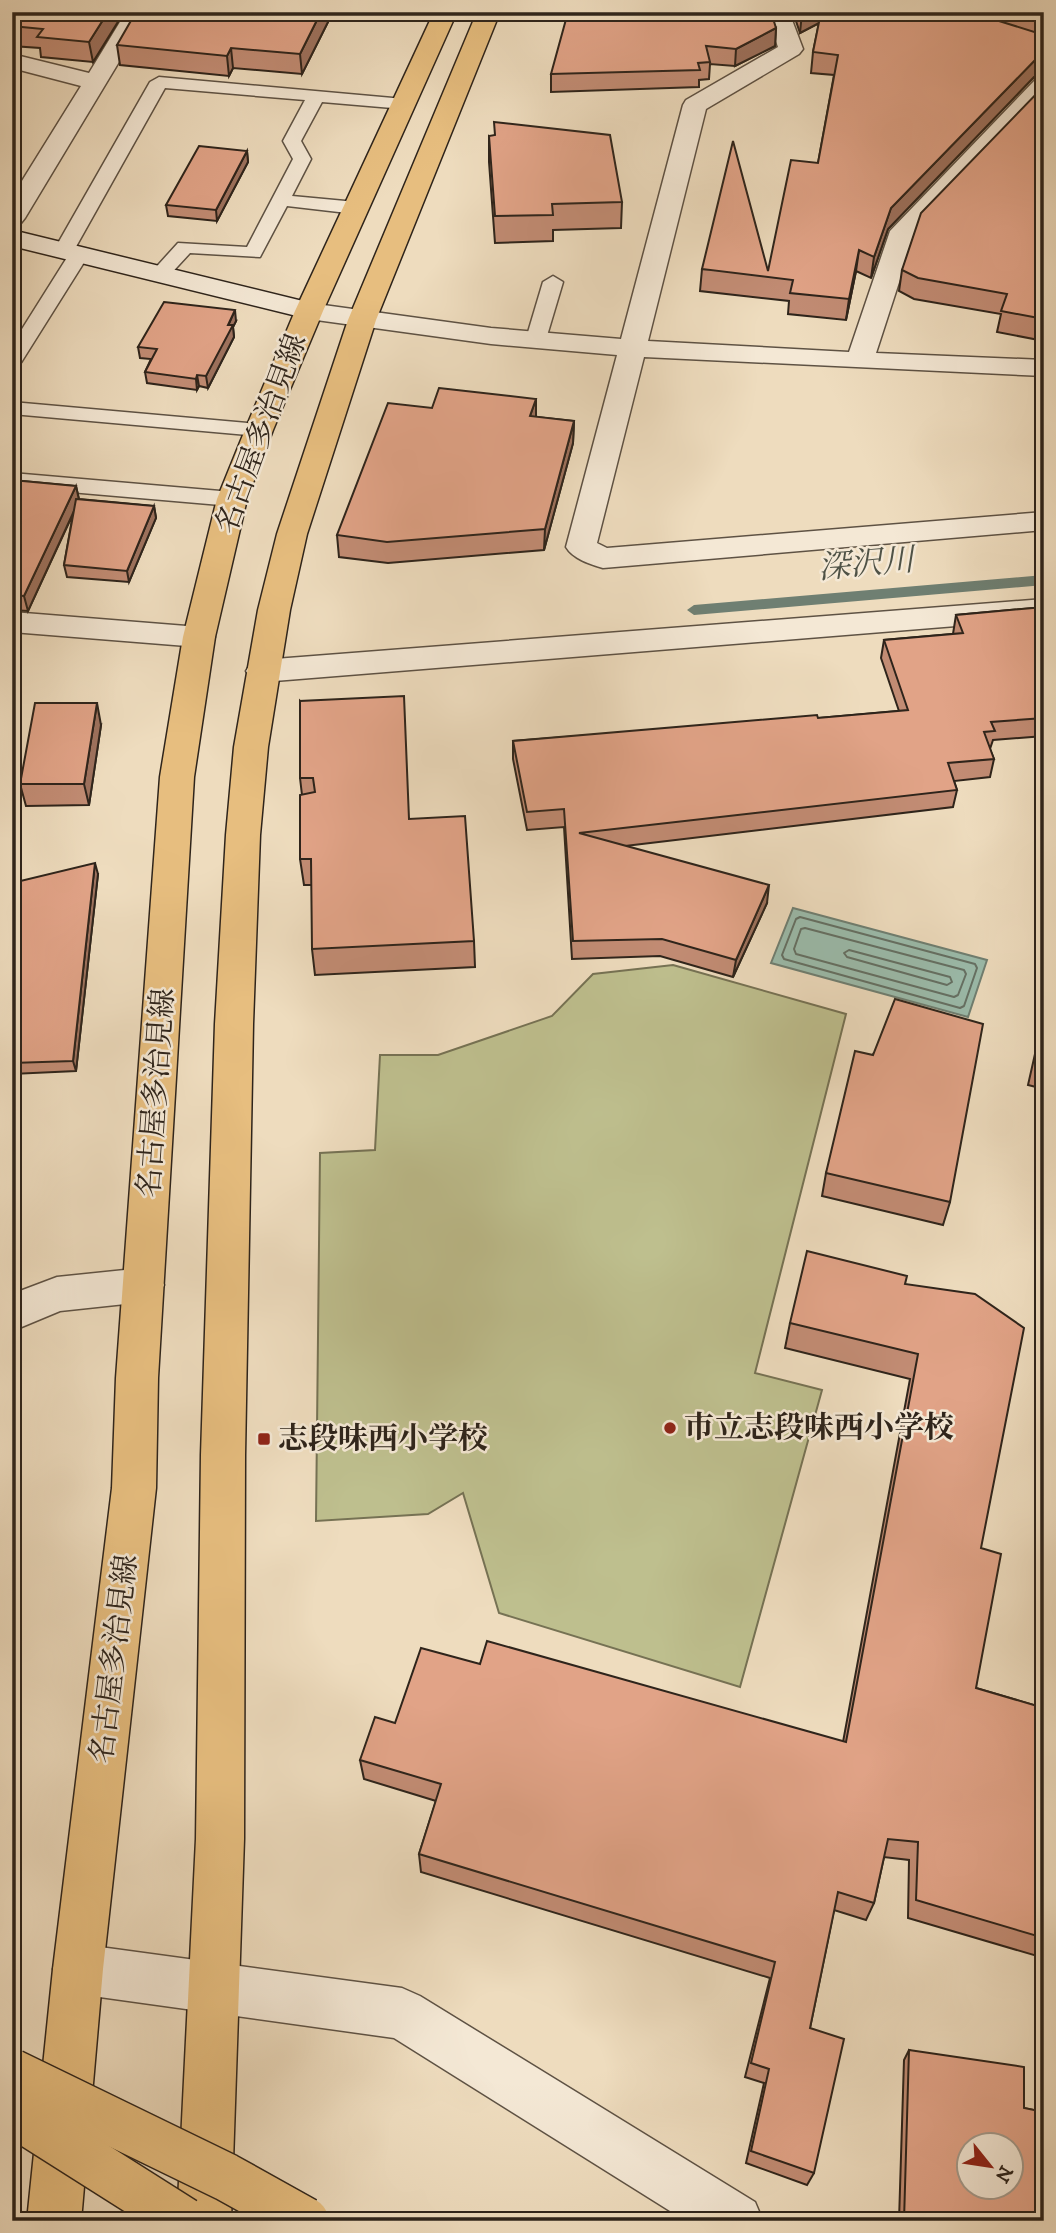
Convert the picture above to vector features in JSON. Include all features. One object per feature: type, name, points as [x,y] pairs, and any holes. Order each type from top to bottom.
[{"type":"main road","name":"名古屋多治見線","points":[[54,2221],[78,1969],[134,1488],[137,1378],[177,777],[199,637],[232,499],[259,430],[309,311],[446,12]]},
{"type":"main road","name":"名古屋多治見線","points":[[204,2221],[220,1839],[222,1482],[237,954],[247,785],[262,671],[292,534],[362,320],[489,12]]},
{"type":"main road","points":[[12,2073],[226,2177],[305,2221]]},
{"type":"main road","points":[[12,2112],[184,2221]]},
{"type":"street","points":[[12,218],[138,12]]},
{"type":"street","points":[[777,12],[790,49],[695,105],[580,547],[603,558],[1044,521]]},
{"type":"street","points":[[12,61],[95,82]]},
{"type":"street","points":[[860,359],[903,231],[1044,84]]},
{"type":"street","points":[[12,238],[309,311],[362,320],[632,350],[1044,368]]},
{"type":"street","points":[[262,671],[1044,609]]},
{"type":"street","points":[[12,622],[199,637]]},
{"type":"street","points":[[12,1313],[57,1294],[144,1285]]},
{"type":"street","points":[[78,1969],[402,2014],[736,2221]]},
{"type":"lane","points":[[12,360],[159,82],[404,104]]},
{"type":"lane","points":[[159,275],[185,247],[253,253],[302,159],[292,141],[316,96]]},
{"type":"lane","points":[[280,200],[356,208]]},
{"type":"lane","points":[[536,339],[552,282]]},
{"type":"lane","points":[[12,408],[259,430]]},
{"type":"lane","points":[[12,480],[232,499]]},
{"type":"green space","points":[[673,965],[846,1014],[755,1373],[822,1390],[740,1687],[499,1613],[463,1493],[428,1514],[316,1521],[320,1153],[375,1150],[380,1055],[438,1055],[552,1016],[593,974]]},
{"type":"water","points":[[793,908],[987,960],[968,1017],[771,963]]},
{"type":"building","points":[[12,12],[108,12],[89,42],[37,37],[43,29],[12,26]]},
{"type":"building","points":[[136,12],[321,12],[300,54],[231,48],[227,56],[117,45]]},
{"type":"building","points":[[568,12],[771,12],[776,28],[736,49],[706,46],[710,62],[698,63],[700,70],[551,74]]},
{"type":"building","points":[[821,12],[970,12],[1044,35],[1044,56],[1038,57],[891,208],[874,257],[859,250],[849,299],[790,293],[793,280],[702,269],[733,141],[768,271],[791,160],[818,163],[838,55],[813,52]]},
{"type":"building","points":[[1044,86],[1044,319],[1001,311],[1007,294],[918,278],[902,270],[921,213]]},
{"type":"building","points":[[494,122],[610,135],[622,202],[552,204],[553,215],[495,216],[489,136],[495,135]]},
{"type":"building","points":[[199,146],[247,151],[216,210],[166,205]]},
{"type":"building","points":[[164,302],[235,310],[228,325],[233,325],[206,376],[197,375],[196,379],[145,372],[157,349],[138,347]]},
{"type":"building","points":[[439,388],[536,399],[530,416],[574,421],[545,529],[387,542],[337,535],[388,403],[432,408]]},
{"type":"building","points":[[12,480],[76,486],[24,596],[12,595]]},
{"type":"building","points":[[76,499],[154,506],[127,571],[64,565]]},
{"type":"building","points":[[1044,607],[1044,718],[991,722],[995,731],[984,732],[994,759],[948,763],[957,790],[579,833],[769,885],[736,960],[662,939],[573,941],[564,809],[527,812],[513,741],[817,715],[818,718],[908,710],[884,640],[963,633],[956,615]]},
{"type":"building","points":[[404,696],[409,819],[465,816],[474,941],[312,949],[311,859],[300,859],[300,795],[315,792],[313,778],[300,778],[300,701]]},
{"type":"building","points":[[35,703],[97,703],[84,784],[20,784]]},
{"type":"building","points":[[95,863],[73,1061],[12,1063],[12,883]]},
{"type":"building","points":[[895,999],[983,1024],[950,1202],[826,1173],[855,1051],[873,1055]]},
{"type":"building","points":[[1044,1021],[1044,1065],[1035,1062]]},
{"type":"building","points":[[807,1251],[907,1276],[905,1284],[975,1294],[1024,1328],[981,1548],[1001,1554],[976,1688],[1044,1708],[1044,1938],[916,1900],[918,1842],[888,1839],[874,1903],[838,1892],[810,2028],[844,2039],[814,2173],[751,2151],[769,2069],[751,2063],[775,1962],[419,1854],[441,1784],[360,1760],[375,1717],[395,1723],[421,1648],[480,1664],[487,1641],[846,1742],[918,1354],[790,1323]]},
{"type":"building","points":[[909,2050],[1024,2067],[1024,2108],[1044,2112],[1044,2217],[1025,2213],[1025,2221],[904,2221]]},
{"type":"waterway","name":"深沢川","points":[[694,610],[1044,580]]},
{"type":"place","name":"市立志段味西小学校","points":[[670,1428]]},
{"type":"place","name":"志段味西小学校","points":[[264,1439]]}]
